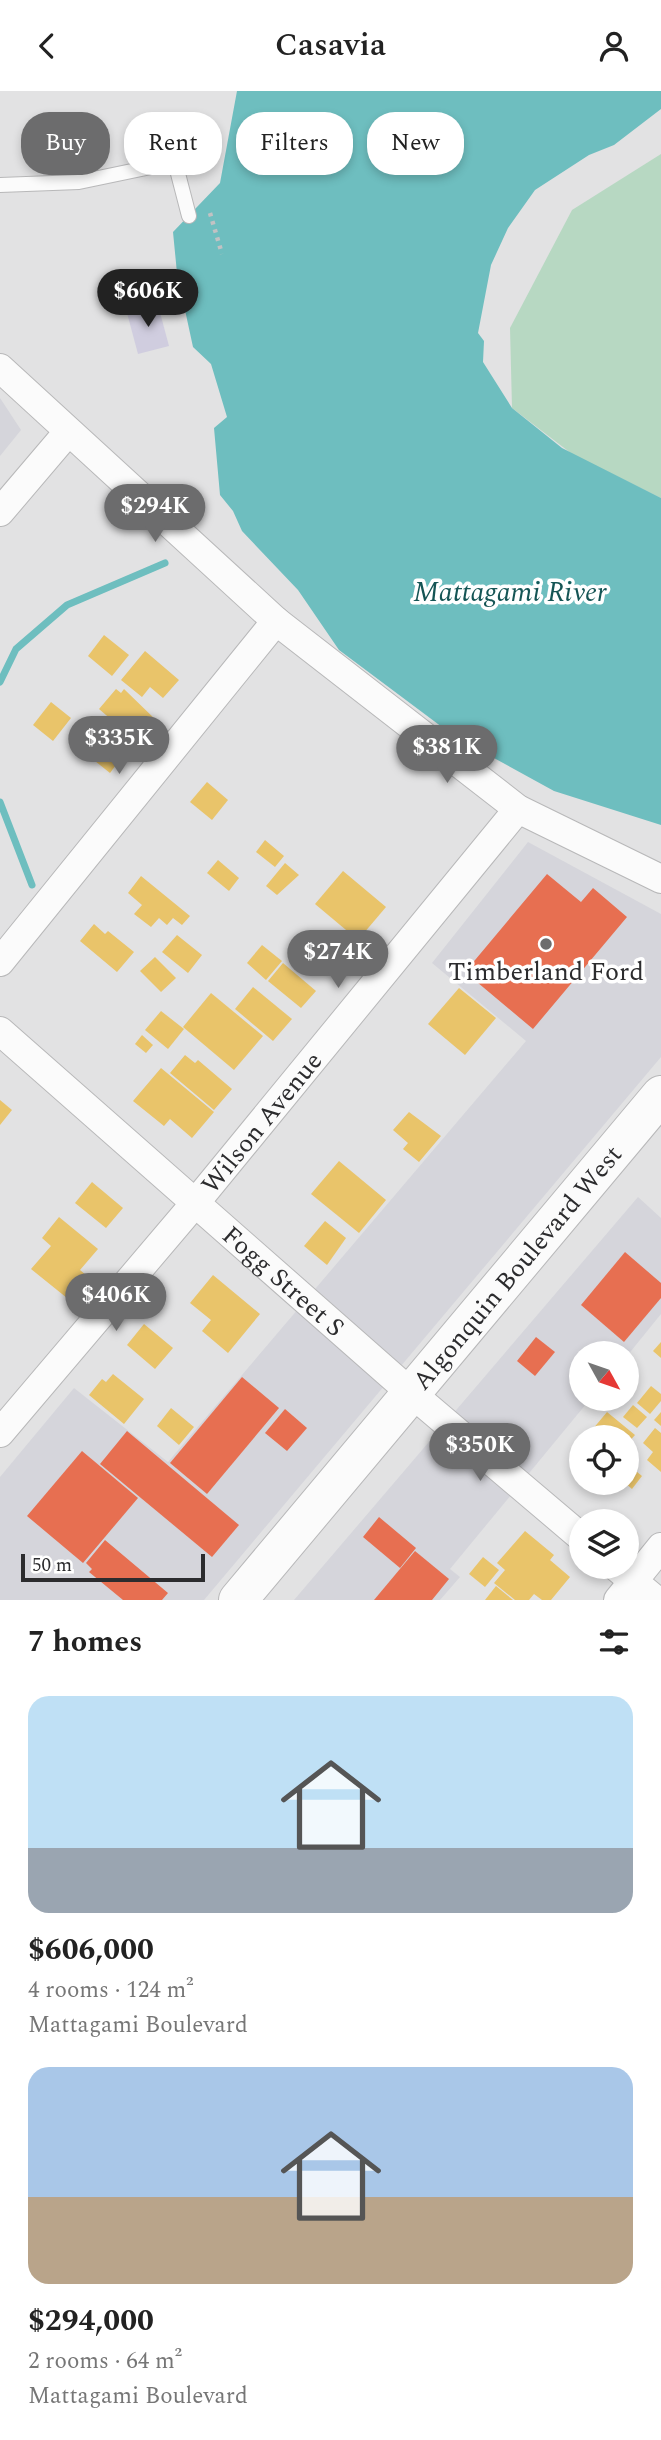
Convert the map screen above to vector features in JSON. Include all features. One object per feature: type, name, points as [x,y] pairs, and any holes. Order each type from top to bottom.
[{"type":"main road","name":"Algonquin Boulevard West","points":[[238,1600],[661,1095]]},
{"type":"street","points":[[0,369],[276,621],[517,809],[661,879]]},
{"type":"street","points":[[0,512],[68,432]]},
{"type":"street","points":[[0,962],[276,621]]},
{"type":"street","name":"Wilson Avenue","points":[[0,1433],[195,1202],[517,809]]},
{"type":"street","name":"Fogg Street S","points":[[0,1031],[410,1392],[569,1527]]},
{"type":"street","points":[[656,1600],[622,1583],[661,1547]]},
{"type":"lane","points":[[0,185],[79,182],[175,162],[189,216]]},
{"type":"path","points":[[207,206],[222,254]]},
{"type":"shaded area","points":[[0,398],[21,430],[0,456]]},
{"type":"shaded area","points":[[528,842],[661,914],[661,1057],[204,1600],[0,1600],[0,1477],[74,1388],[168,1462],[526,1041],[432,963]]},
{"type":"shaded area","points":[[638,1197],[661,1218],[661,1314],[639,1341],[569,1341],[569,1411],[580,1411],[450,1569],[460,1577],[440,1600],[294,1600]]},
{"type":"green space","points":[[661,154],[661,498],[572,454],[512,408],[510,328],[572,210]]},
{"type":"water","name":"Mattagami River","points":[[237,91],[661,91],[661,109],[614,145],[589,155],[535,190],[508,228],[491,265],[478,333],[484,341],[483,362],[512,408],[562,448],[661,498],[661,825],[554,791],[454,736],[339,650],[298,590],[242,531],[233,511],[220,495],[214,428],[227,417],[211,364],[193,347],[177,273],[173,232],[220,183]]},
{"type":"building: Homes","points":[[104,635],[129,655],[112,676],[88,656]]},
{"type":"building: Homes","points":[[145,651],[179,680],[163,698],[150,687],[142,697],[121,680]]},
{"type":"building: Homes","points":[[116,689],[121,693],[124,689],[158,722],[143,740],[137,735],[134,739],[99,709]]},
{"type":"building: Homes","points":[[51,702],[71,718],[53,741],[33,725]]},
{"type":"building: Homes","points":[[103,730],[127,750],[110,773],[85,753]]},
{"type":"building: Homes","points":[[207,782],[228,800],[212,820],[190,802]]},
{"type":"building: Homes","points":[[265,840],[284,856],[275,867],[256,852]]},
{"type":"building: Homes","points":[[218,860],[239,878],[229,891],[207,873]]},
{"type":"building: Homes","points":[[285,863],[299,875],[277,895],[266,886]]},
{"type":"building: Homes","points":[[343,871],[386,907],[358,940],[315,904]]},
{"type":"building: Homes","points":[[141,876],[190,916],[182,925],[173,918],[167,925],[159,918],[151,927],[134,914],[142,905],[128,893]]},
{"type":"building: Homes","points":[[94,924],[105,934],[108,931],[134,952],[117,972],[80,941]]},
{"type":"building: Homes","points":[[177,935],[202,955],[188,973],[162,952]]},
{"type":"building: Homes","points":[[262,945],[282,961],[266,980],[247,963]]},
{"type":"building: Homes","points":[[155,957],[176,978],[161,992],[140,971]]},
{"type":"building: Homes","points":[[283,963],[316,991],[301,1008],[268,981]]},
{"type":"building: Homes","points":[[253,987],[292,1019],[273,1041],[235,1009]]},
{"type":"building: Homes","points":[[459,988],[496,1018],[465,1055],[428,1024]]},
{"type":"building: Homes","points":[[211,993],[263,1036],[234,1070],[183,1027]]},
{"type":"building: Homes","points":[[161,1011],[184,1029],[168,1049],[145,1030]]},
{"type":"building: Homes","points":[[142,1035],[153,1045],[146,1053],[135,1044]]},
{"type":"building: Homes","points":[[185,1055],[195,1063],[198,1060],[232,1089],[214,1110],[170,1073]]},
{"type":"building: Homes","points":[[161,1068],[214,1112],[192,1138],[170,1119],[164,1126],[133,1101]]},
{"type":"building: Homes","points":[[0,1100],[12,1110],[0,1125]]},
{"type":"building: Homes","points":[[409,1112],[441,1136],[419,1162],[403,1149],[408,1143],[393,1130]]},
{"type":"building: Homes","points":[[339,1161],[386,1200],[359,1233],[311,1194]]},
{"type":"building: Homes","points":[[92,1182],[123,1208],[106,1228],[75,1203]]},
{"type":"building: Homes","points":[[59,1217],[98,1249],[80,1270],[86,1275],[67,1298],[31,1269],[51,1246],[42,1238]]},
{"type":"building: Homes","points":[[325,1221],[346,1238],[327,1265],[304,1246]]},
{"type":"building: Homes","points":[[213,1275],[260,1314],[228,1353],[202,1331],[211,1320],[190,1303]]},
{"type":"building: Homes","points":[[144,1324],[173,1348],[155,1369],[127,1345]]},
{"type":"building: Homes","points":[[661,1342],[661,1358],[653,1351]]},
{"type":"building: Homes","points":[[113,1374],[144,1399],[124,1424],[89,1395],[102,1379],[106,1382]]},
{"type":"building: Homes","points":[[651,1386],[661,1394],[661,1401],[650,1414],[639,1405],[639,1401]]},
{"type":"building: Homes","points":[[171,1408],[194,1427],[179,1445],[157,1426]]},
{"type":"building: Homes","points":[[639,1410],[647,1417],[639,1426],[633,1425],[623,1417],[628,1411]]},
{"type":"building: Homes","points":[[607,1412],[623,1425],[596,1425]]},
{"type":"building: Homes","points":[[661,1412],[661,1426],[654,1420]]},
{"type":"building: Homes","points":[[655,1428],[661,1433],[661,1472],[647,1460],[653,1452],[643,1443]]},
{"type":"building: Homes","points":[[525,1531],[554,1555],[550,1560],[569,1578],[551,1600],[542,1600],[534,1594],[529,1600],[515,1600],[494,1583],[505,1570],[497,1563]]},
{"type":"building: Homes","points":[[483,1557],[499,1570],[485,1587],[469,1574]]},
{"type":"building: Homes","points":[[496,1586],[513,1600],[485,1600]]},
{"type":"building: Shops","name":"Timberland Ford","points":[[547,874],[581,902],[593,888],[627,917],[533,1029],[465,972]]},
{"type":"building: Shops","points":[[625,1252],[661,1283],[661,1298],[625,1341],[581,1305]]},
{"type":"building: Shops","points":[[536,1337],[555,1352],[535,1376],[517,1361]]},
{"type":"building: Shops","points":[[242,1377],[279,1408],[207,1494],[170,1463]]},
{"type":"building: Shops","points":[[285,1409],[307,1428],[287,1451],[265,1433]]},
{"type":"building: Shops","points":[[127,1431],[239,1525],[212,1557],[100,1464]]},
{"type":"building: Shops","points":[[82,1451],[138,1498],[83,1563],[27,1516]]},
{"type":"building: Shops","points":[[379,1517],[416,1548],[400,1568],[363,1537]]},
{"type":"building: Shops","points":[[105,1540],[168,1593],[162,1600],[123,1600],[89,1572],[92,1569],[86,1563]]},
{"type":"building: Shops","points":[[415,1551],[449,1579],[432,1600],[374,1600]]},
{"type":"building: Other","points":[[158,305],[169,346],[138,354],[127,313]]},
{"type":"waterway","points":[[0,682],[16,649],[67,605],[165,563]]},
{"type":"waterway","points":[[0,802],[32,885]]},
{"type":"place","name":"Timberland Ford","points":[[546,944]]}]
